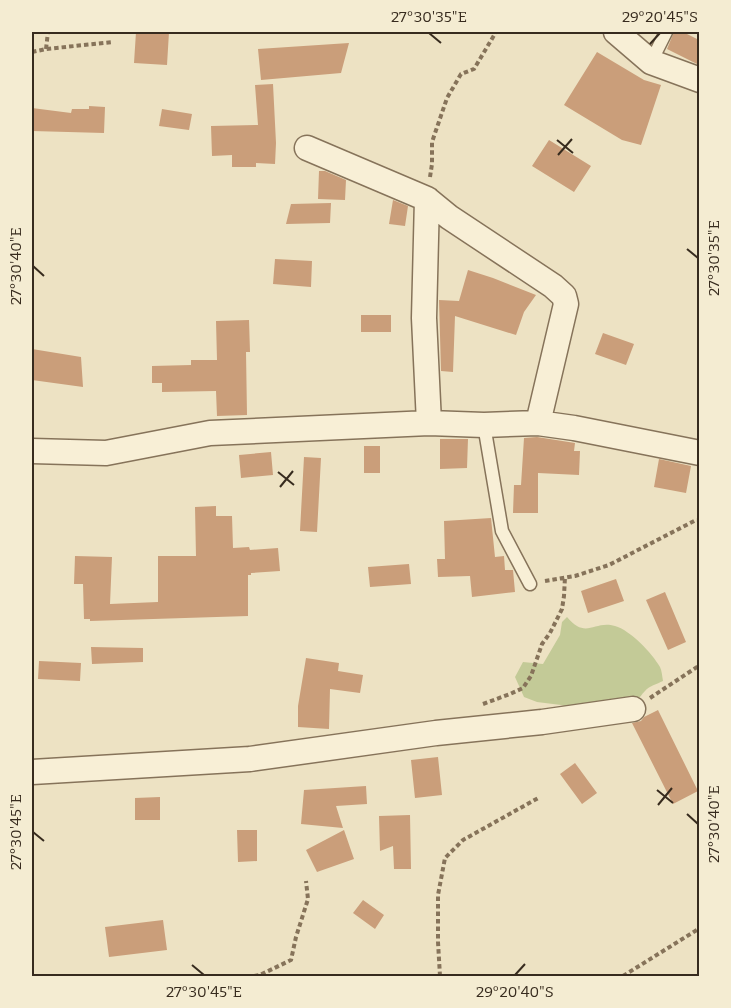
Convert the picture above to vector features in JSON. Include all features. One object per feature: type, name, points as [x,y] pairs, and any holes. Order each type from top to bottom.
[{"type":"street","points":[[616,32],[651,62],[699,80]]},
{"type":"street","points":[[307,148],[428,199],[449,217],[553,286],[564,296],[566,304],[538,423]]},
{"type":"street","points":[[428,199],[424,318],[429,423]]},
{"type":"street","points":[[32,452],[106,453],[210,433],[429,423],[484,425],[538,423],[699,453]]},
{"type":"street","points":[[32,772],[250,759],[436,733],[633,710]]},
{"type":"lane","points":[[651,62],[666,32]]},
{"type":"lane","points":[[484,425],[502,531],[530,584]]},
{"type":"path","points":[[46,49],[48,32]]},
{"type":"path","points":[[428,199],[432,142],[447,98],[461,74],[474,69],[496,32]]},
{"type":"path","points":[[32,52],[113,42]]},
{"type":"path","points":[[530,584],[575,576],[609,565],[699,520]]},
{"type":"path","points":[[479,705],[523,688],[531,676],[542,644],[562,609],[565,577]]},
{"type":"path","points":[[633,710],[699,665]]},
{"type":"path","points":[[440,976],[438,895],[445,858],[462,840],[540,797]]},
{"type":"path","points":[[254,976],[291,960],[308,899],[306,881]]},
{"type":"path","points":[[623,976],[699,928]]},
{"type":"green space","points":[[567,617],[580,627],[608,625],[627,632],[656,661],[661,669],[663,681],[649,688],[635,701],[570,708],[537,702],[524,697],[515,677],[523,662],[543,664],[560,635],[562,622]]},
{"type":"building","points":[[136,32],[169,32],[167,65],[134,63]]},
{"type":"building","points":[[674,32],[683,32],[699,40],[699,65],[667,49]]},
{"type":"building","points":[[349,43],[341,73],[261,80],[258,49]]},
{"type":"building","points":[[597,52],[644,80],[661,85],[641,145],[622,140],[564,105]]},
{"type":"building","points":[[273,84],[275,164],[256,163],[256,167],[232,167],[232,155],[212,156],[211,126],[258,125],[255,85]]},
{"type":"building","points":[[89,106],[105,107],[104,133],[32,131],[32,108],[71,113],[72,109],[89,109]]},
{"type":"building","points":[[162,109],[192,114],[189,130],[159,126]]},
{"type":"building","points":[[549,140],[591,166],[574,192],[532,166]]},
{"type":"building","points":[[319,171],[325,171],[346,180],[345,200],[318,199]]},
{"type":"building","points":[[393,200],[408,206],[405,226],[389,224]]},
{"type":"building","points":[[331,203],[330,223],[286,224],[291,204]]},
{"type":"building","points":[[275,259],[312,261],[311,287],[273,284]]},
{"type":"building","points":[[468,270],[536,295],[524,312],[516,335],[455,316],[453,372],[441,371],[439,300],[459,301]]},
{"type":"building","points":[[361,315],[391,315],[391,332],[361,332]]},
{"type":"building","points":[[249,320],[250,352],[246,352],[247,415],[217,416],[216,391],[162,392],[162,383],[152,383],[152,366],[191,365],[191,360],[217,360],[216,321]]},
{"type":"building","points":[[603,333],[634,344],[626,365],[595,354]]},
{"type":"building","points":[[32,349],[81,357],[83,387],[32,380]]},
{"type":"building","points":[[537,437],[575,443],[574,451],[580,451],[579,475],[538,473],[538,513],[513,513],[514,485],[521,485],[524,438]]},
{"type":"building","points":[[440,439],[468,439],[467,468],[440,469]]},
{"type":"building","points":[[364,446],[380,446],[380,473],[364,473]]},
{"type":"building","points":[[271,452],[273,475],[241,478],[239,455]]},
{"type":"building","points":[[304,457],[321,458],[317,532],[300,531]]},
{"type":"building","points":[[659,459],[691,466],[686,493],[654,487]]},
{"type":"building","points":[[216,506],[216,516],[232,516],[233,548],[249,547],[250,550],[278,548],[280,571],[248,575],[248,616],[90,621],[90,619],[84,619],[83,584],[74,584],[75,556],[112,557],[110,604],[158,602],[158,556],[196,556],[195,507]]},
{"type":"building","points":[[491,518],[495,557],[504,556],[505,570],[513,570],[515,592],[472,597],[470,576],[438,577],[437,559],[445,559],[444,521]]},
{"type":"building","points":[[409,564],[411,584],[370,587],[368,567]]},
{"type":"building","points":[[616,579],[624,601],[588,613],[581,591]]},
{"type":"building","points":[[665,592],[686,642],[668,650],[646,600]]},
{"type":"building","points":[[91,647],[143,648],[143,662],[92,664]]},
{"type":"building","points":[[306,658],[339,663],[338,671],[363,675],[360,693],[330,689],[329,729],[298,727],[298,706]]},
{"type":"building","points":[[39,661],[81,663],[80,681],[38,679]]},
{"type":"building","points":[[658,710],[698,791],[673,804],[632,723],[641,721]]},
{"type":"building","points":[[438,757],[442,795],[415,798],[411,760]]},
{"type":"building","points":[[575,763],[597,793],[582,804],[560,774]]},
{"type":"building","points":[[366,786],[367,804],[336,806],[343,828],[301,824],[304,790]]},
{"type":"building","points":[[160,797],[160,820],[135,820],[135,798]]},
{"type":"building","points":[[410,815],[411,869],[394,869],[393,846],[380,851],[379,816]]},
{"type":"building","points":[[237,830],[257,830],[257,861],[238,862]]},
{"type":"building","points":[[344,830],[354,859],[317,872],[306,850]]},
{"type":"building","points":[[363,900],[384,915],[375,929],[353,913]]},
{"type":"building","points":[[163,920],[167,950],[109,957],[105,927]]}]
